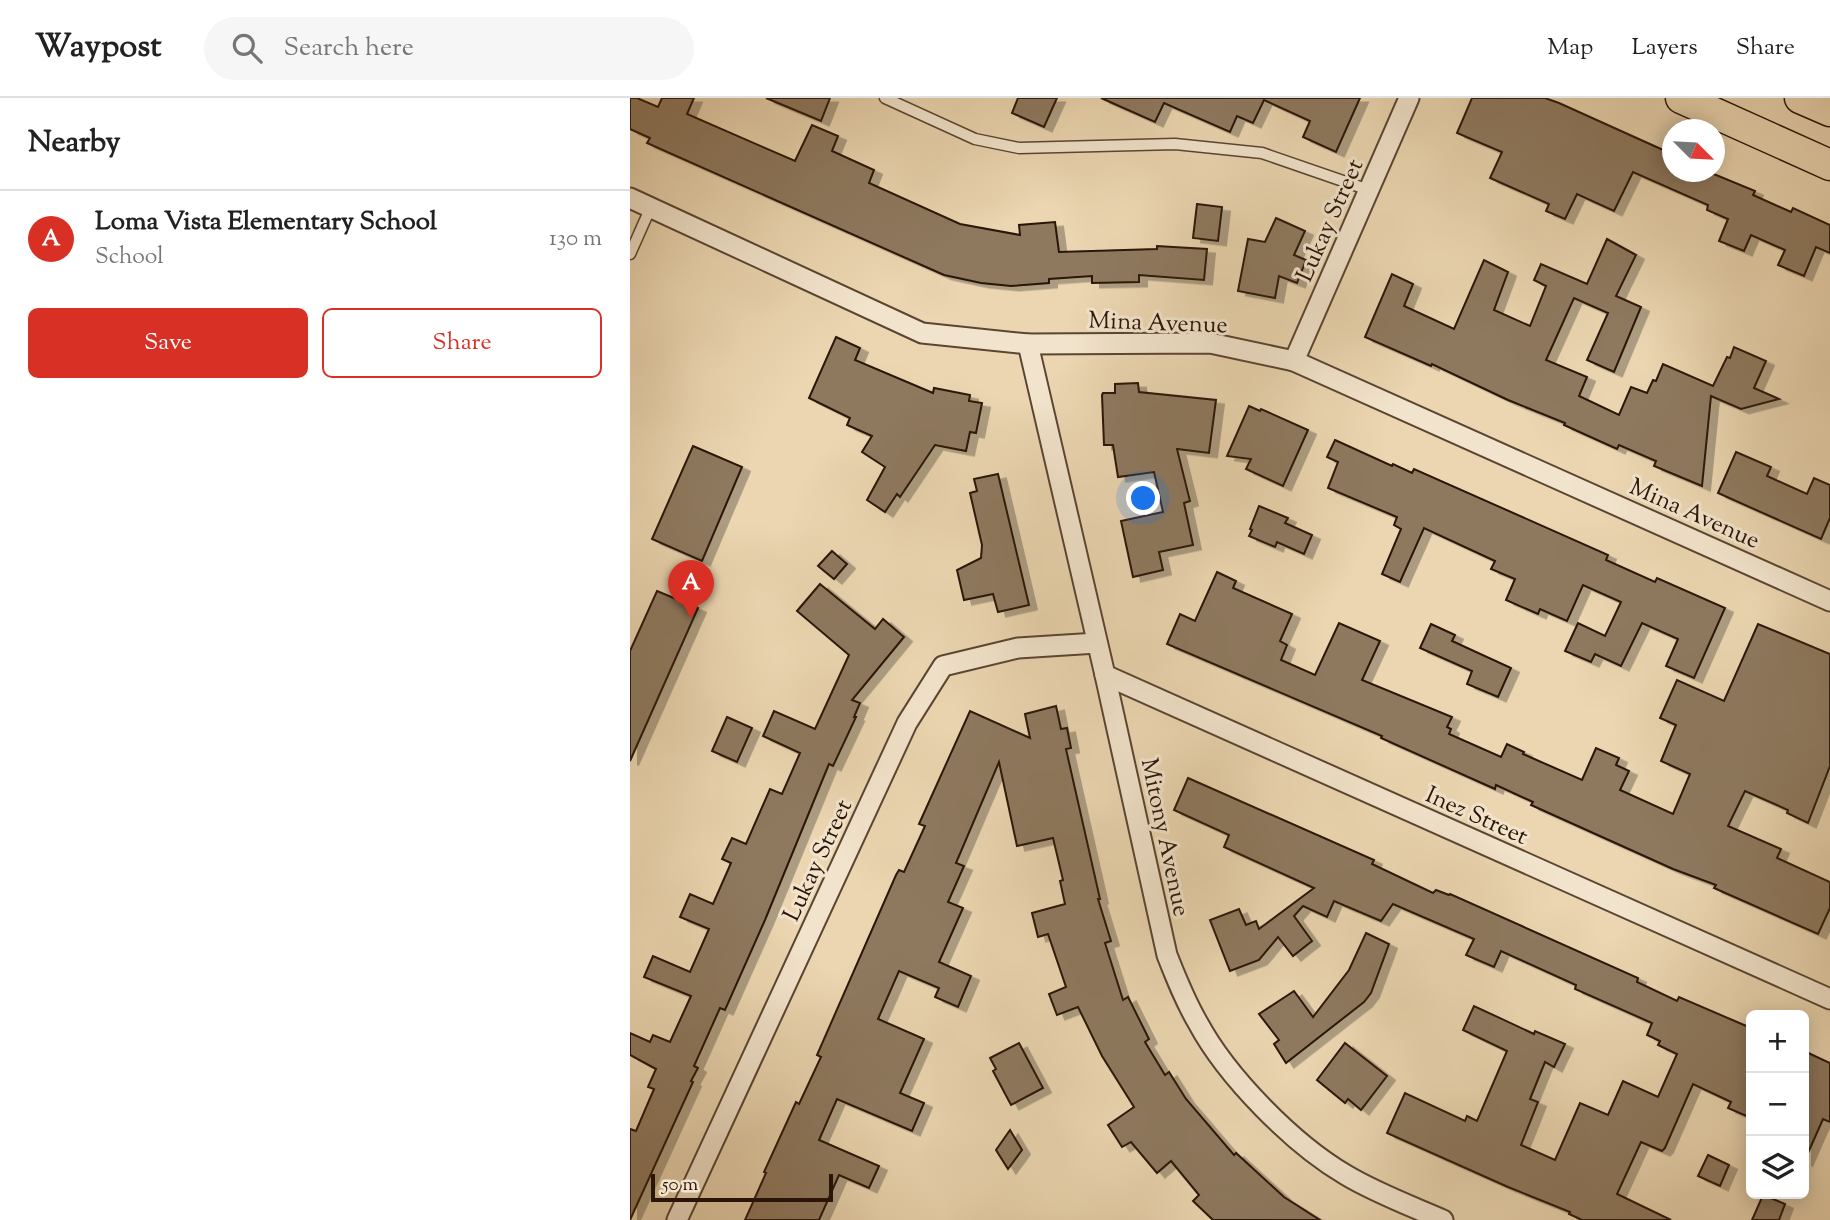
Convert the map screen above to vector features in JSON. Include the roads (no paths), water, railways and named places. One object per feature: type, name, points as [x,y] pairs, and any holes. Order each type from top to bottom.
[{"type":"main road","points":[[1681,98],[1830,165]]},
{"type":"main road","points":[[1800,98],[1830,111]]},
{"type":"street","name":"Lukay Street","points":[[1294,361],[1409,98]]},
{"type":"street","name":"Mina Avenue","points":[[630,198],[922,333],[1028,344],[1210,343],[1294,361],[1830,600]]},
{"type":"street","name":"Mitony Avenue","points":[[1028,344],[1167,955],[1199,1026],[1240,1082],[1272,1116],[1308,1148],[1346,1175],[1443,1220]]},
{"type":"street","name":"Lukay Street","points":[[677,1220],[907,723],[943,666],[1018,648],[1097,643]]},
{"type":"street","name":"Inez Street","points":[[1105,675],[1830,999]]},
{"type":"lane","points":[[885,98],[975,139],[1019,148],[1175,144],[1262,153],[1369,190]]},
{"type":"lane","points":[[630,254],[650,209]]},
{"type":"place","name":"Loma Vista Elementary School","points":[[691,618]]}]
